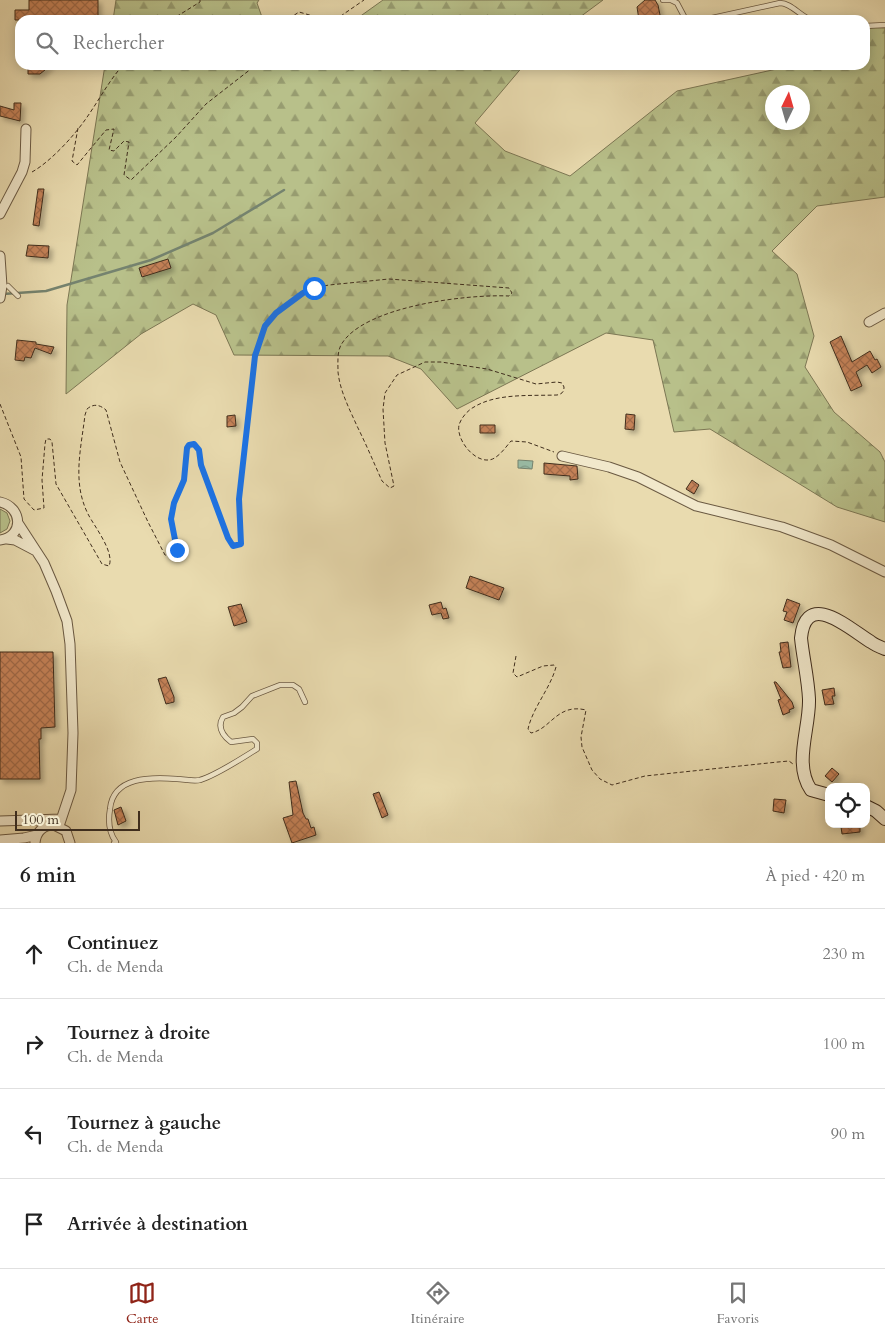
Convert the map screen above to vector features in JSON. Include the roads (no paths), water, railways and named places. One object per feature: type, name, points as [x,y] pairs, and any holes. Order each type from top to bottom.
[{"type":"street","points":[[0,214],[22,172],[25,162],[26,129]]},
{"type":"street","points":[[0,256],[5,288]]},
{"type":"street","points":[[869,322],[885,313]]},
{"type":"street","points":[[562,456],[609,467],[638,477],[696,506],[782,527],[831,545],[885,572]]},
{"type":"street","points":[[0,502],[11,506],[18,517],[18,523],[14,532],[2,541]]},
{"type":"street","points":[[18,523],[44,563],[67,621],[70,644],[73,733],[71,790],[60,822]]},
{"type":"street","points":[[2,541],[15,540],[36,551]]},
{"type":"street","points":[[825,794],[811,790],[804,774],[803,756],[809,701],[801,638],[802,630],[808,619],[814,614],[823,613],[835,617],[872,643],[885,649]]},
{"type":"street","points":[[870,808],[885,819]]},
{"type":"street","points":[[0,821],[60,822]]},
{"type":"street","points":[[0,838],[36,839],[46,826],[60,822]]},
{"type":"street","points":[[60,822],[66,831],[70,843]]},
{"type":"lane","points":[[663,0],[677,2],[684,15]]},
{"type":"lane","points":[[726,15],[780,3],[787,3],[800,15]]},
{"type":"lane","points":[[870,26],[885,25]]},
{"type":"lane","points":[[5,288],[18,296]]},
{"type":"lane","points":[[114,843],[116,842],[111,836],[109,816],[110,802],[116,792],[128,783],[150,777],[199,781],[257,749],[257,743],[252,740],[231,742],[225,737],[219,723],[223,717],[242,707],[252,696],[280,685],[294,685],[305,702]]},
{"type":"water","points":[[518,460],[533,461],[532,469],[518,468]]},
{"type":"waterway","points":[[3,294],[46,291],[151,260],[213,233],[284,190]]}]
